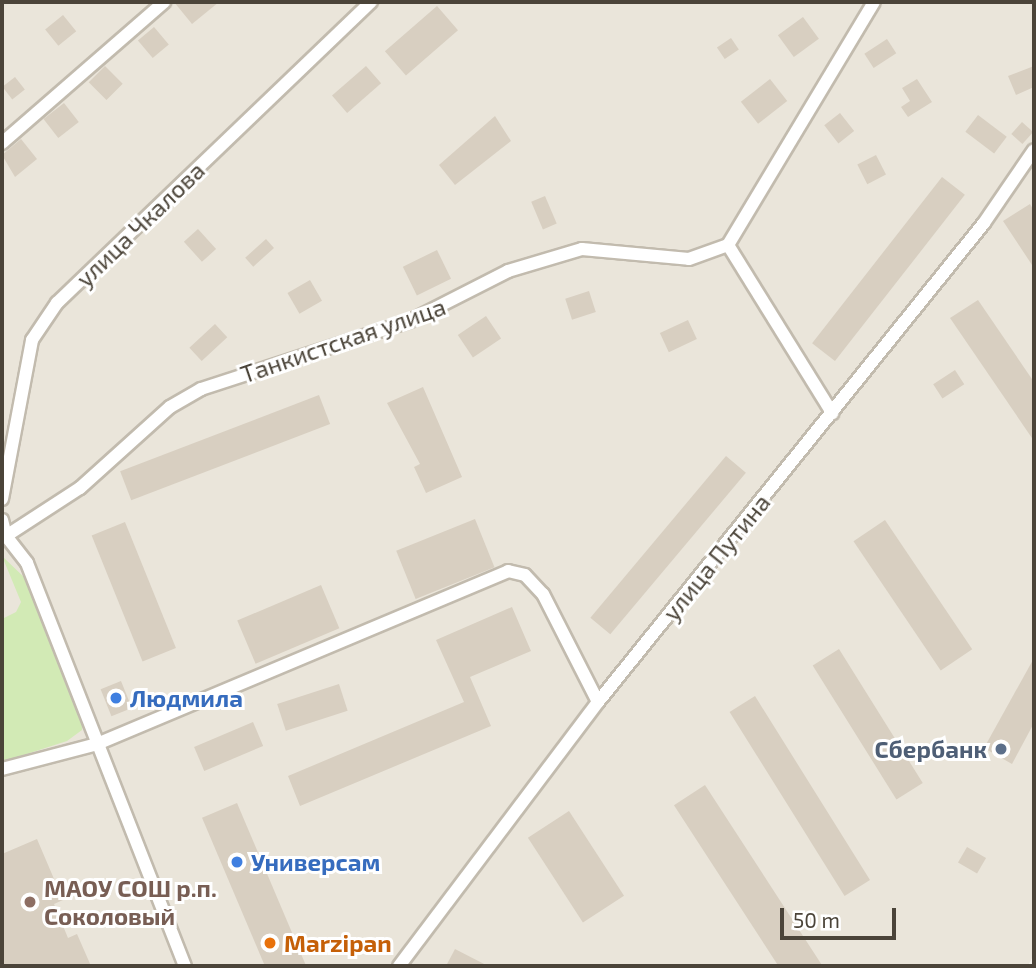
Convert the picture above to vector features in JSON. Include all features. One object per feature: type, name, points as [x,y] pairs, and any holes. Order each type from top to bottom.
[{"type":"street","points":[[2,143],[164,2]]},
{"type":"street","name":"улица Чкалова","points":[[2,499],[32,340],[57,303],[372,2]]},
{"type":"street","points":[[832,413],[728,245],[874,2]]},
{"type":"street","name":"улица Путина","points":[[399,966],[598,702],[984,223],[1034,150]]},
{"type":"street","name":"Танкистская улица","points":[[6,536],[80,488],[170,407],[201,389],[410,321],[508,271],[582,250],[689,258],[728,245]]},
{"type":"street","points":[[2,520],[6,536],[27,563],[185,966]]},
{"type":"street","points":[[2,769],[97,744],[508,571],[525,575],[543,594],[598,702]]},
{"type":"shaded area","points":[[2,2],[1034,2],[1034,954],[1028,966],[2,966]]},
{"type":"green space","points":[[2,556],[27,580],[83,719],[82,730],[67,741],[2,762],[2,619],[16,612],[21,602]]},
{"type":"building","points":[[174,2],[219,2],[192,24]]},
{"type":"building","points":[[437,6],[458,30],[406,75],[385,51]]},
{"type":"building","points":[[63,15],[76,31],[58,46],[45,29]]},
{"type":"building","points":[[803,17],[819,39],[794,57],[778,35]]},
{"type":"building","points":[[154,27],[169,45],[153,58],[138,40]]},
{"type":"building","points":[[731,38],[739,50],[725,59],[717,48]]},
{"type":"building","points":[[887,39],[896,53],[874,68],[864,54]]},
{"type":"building","points":[[105,66],[123,84],[106,100],[89,82]]},
{"type":"building","points":[[366,66],[381,83],[347,113],[332,96]]},
{"type":"building","points":[[1034,66],[1034,87],[1016,95],[1008,76]]},
{"type":"building","points":[[15,77],[25,90],[12,99],[2,87]]},
{"type":"building","points":[[770,79],[787,101],[758,124],[741,102]]},
{"type":"building","points":[[917,79],[932,102],[908,117],[901,107],[910,101],[902,88]]},
{"type":"building","points":[[64,103],[79,122],[58,138],[44,119]]},
{"type":"building","points":[[840,113],[854,131],[838,143],[824,125]]},
{"type":"building","points":[[978,115],[1007,137],[994,153],[965,132]]},
{"type":"building","points":[[495,116],[511,141],[455,185],[439,165]]},
{"type":"building","points":[[1022,122],[1033,132],[1022,144],[1011,134]]},
{"type":"building","points":[[21,139],[37,159],[15,177],[2,155]]},
{"type":"building","points":[[876,155],[886,175],[867,184],[857,165]]},
{"type":"building","points":[[942,177],[965,195],[835,361],[812,343]]},
{"type":"building","points":[[545,196],[557,224],[543,229],[531,202]]},
{"type":"building","points":[[1030,204],[1034,211],[1034,268],[1003,221]]},
{"type":"building","points":[[198,229],[216,249],[202,262],[184,242]]},
{"type":"building","points":[[266,239],[274,248],[253,267],[245,258]]},
{"type":"building","points":[[437,250],[451,279],[417,295],[403,267]]},
{"type":"building","points":[[310,280],[322,301],[299,314],[287,293]]},
{"type":"building","points":[[589,291],[596,312],[572,320],[565,299]]},
{"type":"building","points":[[978,300],[1034,382],[1034,441],[950,318]]},
{"type":"building","points":[[486,316],[501,338],[473,357],[458,335]]},
{"type":"building","points":[[688,320],[697,339],[669,352],[660,333]]},
{"type":"building","points":[[215,324],[227,337],[202,361],[189,348]]},
{"type":"building","points":[[955,370],[964,384],[942,398],[933,384]]},
{"type":"building","points":[[423,387],[462,477],[426,493],[414,467],[420,464],[387,403]]},
{"type":"building","points":[[319,395],[330,424],[131,500],[120,471]]},
{"type":"building","points":[[726,456],[746,473],[610,634],[590,618]]},
{"type":"building","points":[[475,519],[494,567],[416,599],[396,551]]},
{"type":"building","points":[[885,520],[972,649],[941,671],[853,541]]},
{"type":"building","points":[[125,522],[176,648],[143,662],[92,535]]},
{"type":"building","points":[[321,585],[339,628],[256,664],[237,621]]},
{"type":"building","points":[[512,607],[531,651],[470,677],[491,726],[300,806],[288,776],[464,702],[436,640]]},
{"type":"building","points":[[839,649],[923,783],[896,799],[813,665]]},
{"type":"building","points":[[1034,658],[1034,723],[1012,764],[984,748]]},
{"type":"building","name":"Людмила","points":[[121,681],[132,708],[111,716],[101,689]]},
{"type":"building","points":[[339,684],[348,711],[286,731],[277,704]]},
{"type":"building","points":[[755,696],[870,880],[845,896],[730,712]]},
{"type":"building","points":[[253,722],[263,746],[204,771],[194,747]]},
{"type":"building","points":[[705,785],[823,966],[778,966],[674,805]]},
{"type":"building","points":[[237,803],[306,966],[265,966],[202,818]]},
{"type":"building","points":[[569,811],[624,896],[583,922],[528,838]]},
{"type":"building","name":"МАОУ СОШ р.п. Соколовый","points":[[37,839],[63,900],[54,904],[68,938],[77,934],[91,966],[2,966],[2,854]]},
{"type":"building","points":[[967,847],[986,858],[977,874],[958,863]]},
{"type":"building","points":[[455,949],[488,966],[446,966]]},
{"type":"place","name":"Людмила","points":[[116,698]]},
{"type":"place","name":"Сбербанк","points":[[1001,749]]},
{"type":"place","name":"Универсам","points":[[237,862]]},
{"type":"place","name":"МАОУ СОШ р.п. Соколовый","points":[[30,902]]},
{"type":"place","name":"Marzipan","points":[[270,943]]}]
